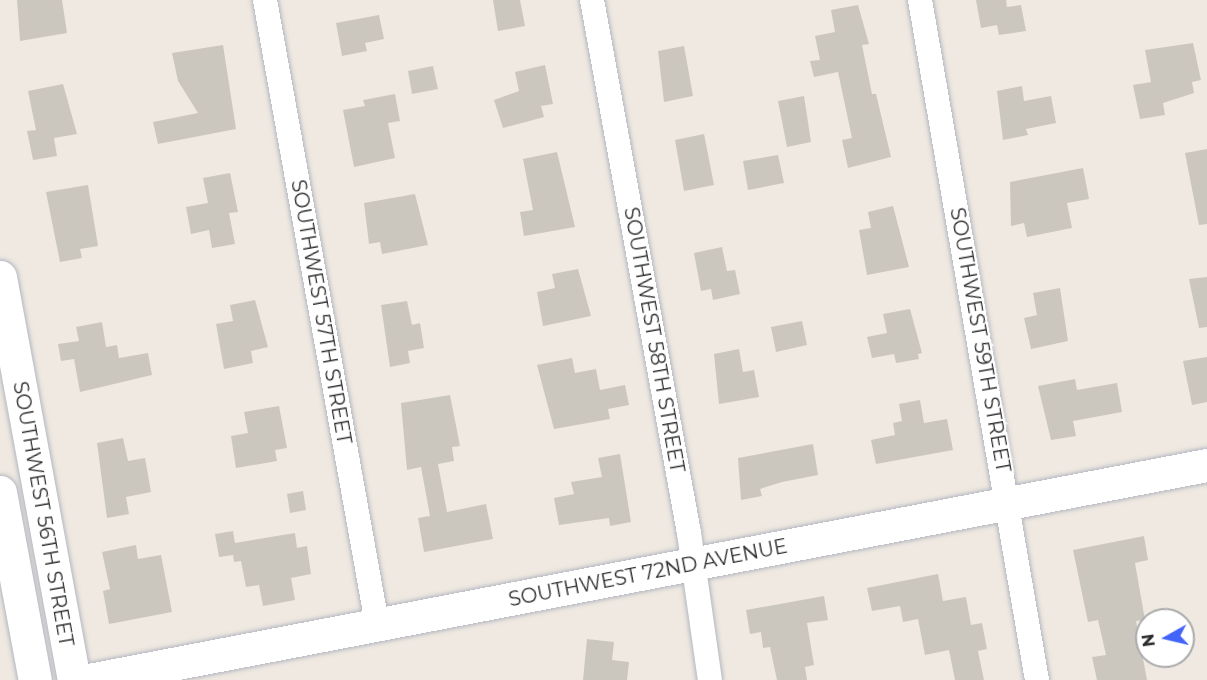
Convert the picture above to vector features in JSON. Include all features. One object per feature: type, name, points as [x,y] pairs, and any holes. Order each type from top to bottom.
[{"type":"street","name":"SOUTHWEST 57TH STREET","points":[[265,0],[377,624]]},
{"type":"street","name":"SOUTHWEST 58TH STREET","points":[[592,0],[710,680]]},
{"type":"street","name":"SOUTHWEST 59TH STREET","points":[[920,0],[1037,680]]},
{"type":"street","name":"SOUTHWEST 56TH STREET","points":[[0,277],[74,680]]},
{"type":"street","name":"SOUTHWEST 72ND AVENUE","points":[[89,680],[1207,465]]},
{"type":"street","name":"SOUTHWEST 56TH STREET","points":[[0,492],[35,680]]},
{"type":"building","points":[[17,0],[62,0],[67,33],[20,41]]},
{"type":"building","points":[[493,0],[520,0],[525,26],[498,31]]},
{"type":"building","points":[[976,0],[1006,0],[1007,7],[1021,5],[1026,31],[999,35],[997,25],[981,28]]},
{"type":"building","points":[[858,5],[869,44],[862,45],[872,94],[876,94],[891,157],[848,168],[842,140],[852,138],[838,72],[814,77],[810,61],[820,60],[815,36],[835,32],[831,10]]},
{"type":"building","points":[[379,15],[384,39],[365,43],[367,51],[342,56],[336,23]]},
{"type":"building","points":[[1193,43],[1201,80],[1192,82],[1194,93],[1163,103],[1165,115],[1140,119],[1133,85],[1151,82],[1145,50]]},
{"type":"building","points":[[223,45],[236,129],[158,144],[153,122],[198,113],[178,81],[172,53]]},
{"type":"building","points":[[684,46],[693,96],[664,102],[658,51]]},
{"type":"building","points":[[545,65],[553,104],[541,106],[544,117],[503,128],[494,100],[519,91],[515,72]]},
{"type":"building","points":[[433,66],[438,89],[412,94],[408,71]]},
{"type":"building","points":[[63,84],[77,134],[54,138],[57,156],[33,160],[27,131],[36,130],[28,91]]},
{"type":"building","points":[[1022,86],[1024,101],[1051,96],[1056,123],[1026,129],[1028,135],[1003,140],[997,91]]},
{"type":"building","points":[[395,94],[400,121],[388,123],[395,158],[354,167],[343,110],[365,106],[363,100]]},
{"type":"building","points":[[804,96],[811,142],[787,147],[778,101]]},
{"type":"building","points":[[704,134],[714,185],[684,191],[675,140]]},
{"type":"building","points":[[1207,149],[1207,224],[1199,225],[1185,153]]},
{"type":"building","points":[[557,152],[575,227],[524,236],[520,212],[533,210],[523,159]]},
{"type":"building","points":[[778,155],[784,183],[748,190],[743,161]]},
{"type":"building","points":[[1083,168],[1089,199],[1067,203],[1072,228],[1027,237],[1024,223],[1011,226],[1010,182]]},
{"type":"building","points":[[230,173],[238,212],[229,213],[235,244],[212,248],[209,230],[191,234],[186,207],[208,203],[203,178]]},
{"type":"building","points":[[88,185],[98,246],[80,249],[82,258],[60,262],[46,192]]},
{"type":"building","points":[[415,194],[428,245],[382,254],[380,242],[369,244],[364,203]]},
{"type":"building","points":[[893,206],[909,267],[867,275],[859,230],[871,228],[868,212]]},
{"type":"building","points":[[722,247],[727,271],[735,270],[740,294],[713,300],[711,289],[701,291],[694,253]]},
{"type":"building","points":[[578,269],[591,316],[543,326],[537,292],[555,288],[552,274]]},
{"type":"building","points":[[1207,277],[1207,327],[1199,328],[1189,279]]},
{"type":"building","points":[[1060,288],[1068,341],[1031,349],[1024,318],[1037,315],[1033,293]]},
{"type":"building","points":[[255,300],[268,347],[251,351],[253,363],[224,369],[216,324],[233,321],[230,305]]},
{"type":"building","points":[[407,301],[412,325],[420,323],[424,348],[408,351],[410,363],[390,367],[381,305]]},
{"type":"building","points":[[910,309],[922,353],[918,354],[919,359],[896,363],[894,354],[872,358],[867,337],[887,333],[883,314]]},
{"type":"building","points":[[802,321],[807,345],[776,352],[771,327]]},
{"type":"building","points":[[102,322],[106,347],[117,345],[119,358],[148,353],[152,375],[80,392],[74,359],[61,361],[58,344],[79,341],[76,327]]},
{"type":"building","points":[[739,349],[743,372],[754,370],[759,397],[719,404],[714,354]]},
{"type":"building","points":[[1207,357],[1207,402],[1192,405],[1183,361]]},
{"type":"building","points":[[572,358],[575,373],[596,369],[600,390],[625,385],[629,405],[608,409],[610,419],[554,429],[537,365]]},
{"type":"building","points":[[1075,379],[1077,390],[1117,383],[1122,412],[1073,421],[1076,436],[1051,440],[1038,386]]},
{"type":"building","points":[[450,395],[460,446],[452,447],[454,461],[438,464],[447,512],[486,504],[493,539],[424,552],[418,518],[430,516],[421,467],[407,470],[401,403]]},
{"type":"building","points":[[920,400],[924,423],[947,419],[953,450],[876,464],[871,440],[895,435],[893,423],[902,421],[899,404]]},
{"type":"building","points":[[279,406],[287,448],[275,450],[277,461],[236,468],[231,436],[248,433],[244,412]]},
{"type":"building","points":[[123,438],[128,461],[145,458],[151,492],[126,497],[129,514],[107,518],[97,443]]},
{"type":"building","points":[[813,444],[818,475],[760,489],[762,496],[741,500],[738,458]]},
{"type":"building","points":[[620,454],[631,522],[610,526],[609,518],[559,525],[554,498],[574,494],[571,482],[602,477],[598,458]]},
{"type":"building","points":[[303,491],[306,510],[290,513],[287,494]]},
{"type":"building","points":[[233,531],[235,543],[295,533],[297,548],[307,546],[311,574],[291,578],[295,600],[263,606],[259,585],[246,587],[241,561],[234,562],[233,555],[219,557],[215,534]]},
{"type":"building","points":[[1144,536],[1148,560],[1135,563],[1143,608],[1135,608],[1135,668],[1145,668],[1147,680],[1097,680],[1092,657],[1106,655],[1098,620],[1088,622],[1073,550]]},
{"type":"building","points":[[136,545],[138,559],[161,555],[172,612],[109,624],[103,591],[110,589],[102,552]]},
{"type":"building","points":[[938,574],[943,601],[966,597],[971,625],[982,623],[987,649],[978,651],[984,680],[955,680],[949,650],[925,655],[918,619],[903,622],[900,606],[872,611],[867,588]]},
{"type":"building","points":[[824,596],[828,620],[807,623],[814,665],[805,667],[807,680],[777,680],[770,647],[763,648],[761,632],[750,634],[746,610]]},
{"type":"building","points":[[587,639],[614,642],[612,660],[629,662],[627,680],[583,680]]}]
